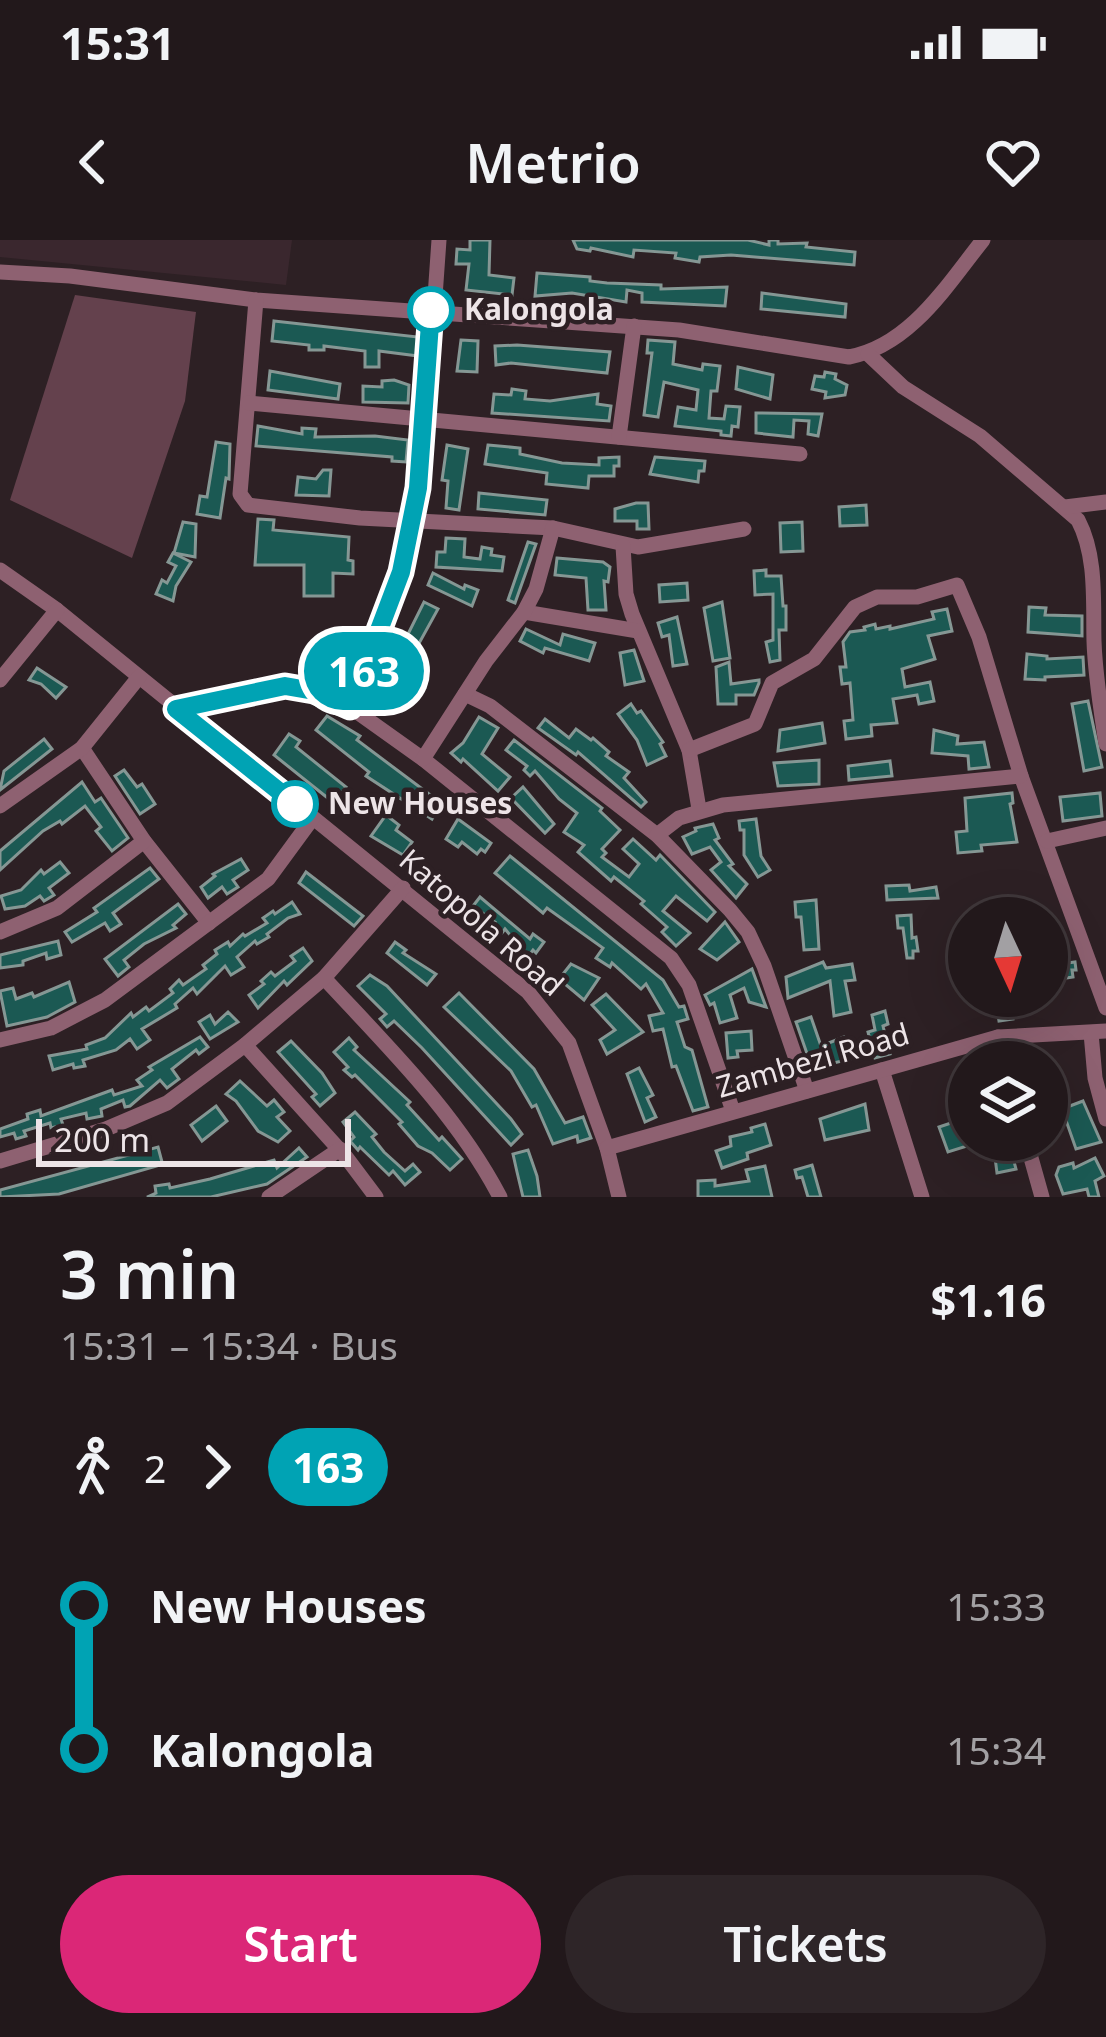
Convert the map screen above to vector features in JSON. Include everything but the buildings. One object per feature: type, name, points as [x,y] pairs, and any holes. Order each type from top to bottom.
[{"type":"street","points":[[350,707],[395,589],[423,467],[439,240]]},
{"type":"street","points":[[0,272],[70,276],[256,300],[634,326],[724,336],[820,355],[868,354],[917,320],[974,243]]},
{"type":"street","points":[[256,300],[240,494],[248,505],[360,518],[553,528],[623,546],[655,547],[744,529]]},
{"type":"street","points":[[619,437],[634,326]]},
{"type":"street","points":[[868,354],[903,387],[980,436],[1078,520],[1094,590],[1094,645],[1106,745]]},
{"type":"street","points":[[248,404],[800,454]]},
{"type":"street","points":[[1065,507],[1106,502]]},
{"type":"street","points":[[423,759],[524,612],[536,589],[553,528]]},
{"type":"street","points":[[623,546],[626,594],[689,750],[700,809]]},
{"type":"street","name":"Katopola Road","points":[[0,569],[488,957],[557,1025],[584,1079],[607,1148],[613,1196]]},
{"type":"street","points":[[689,750],[755,724],[772,682],[814,659],[855,607],[877,597],[917,597],[957,586],[980,637],[1022,776],[1106,1008]]},
{"type":"street","points":[[0,680],[57,610]]},
{"type":"street","points":[[524,612],[638,631]]},
{"type":"street","points":[[0,806],[82,748],[139,677]]},
{"type":"street","points":[[176,709],[285,686],[314,691],[350,707],[423,759],[682,970],[733,1111]]},
{"type":"street","points":[[465,694],[490,706],[657,835],[748,932],[807,1091]]},
{"type":"street","points":[[82,748],[144,842],[208,923]]},
{"type":"street","points":[[657,835],[700,809],[1022,776]]},
{"type":"street","points":[[0,1040],[77,1017],[268,879],[312,819]]},
{"type":"street","points":[[1047,841],[1106,828]]},
{"type":"street","points":[[0,932],[57,908],[144,842]]},
{"type":"street","points":[[0,1161],[142,1116],[167,1102],[245,1045],[324,978],[403,888]]},
{"type":"street","points":[[324,978],[464,1135],[500,1197]]},
{"type":"street","points":[[1098,1032],[1095,1078],[1106,1119]]},
{"type":"street","name":"Zambezi Road","points":[[607,1148],[998,1037],[1098,1032]]},
{"type":"street","points":[[998,1037],[999,1041]]},
{"type":"street","points":[[245,1045],[340,1149],[376,1197]]},
{"type":"street","points":[[882,1070],[922,1197]]},
{"type":"street","points":[[269,1197],[340,1149]]},
{"type":"street","points":[[1032,1161],[1042,1197]]},
{"type":"shaded area","points":[[0,240],[292,240],[286,285],[0,257]]},
{"type":"shaded area","points":[[75,295],[196,312],[185,401],[132,558],[10,500]]},
{"type":"bus line","name":"163","points":[[295,804],[176,709],[285,686],[314,691],[350,707],[401,572],[423,467],[431,310]]},
{"type":"place","name":"Kalongola","points":[[431,310]]},
{"type":"place","name":"New Houses","points":[[295,804]]}]
